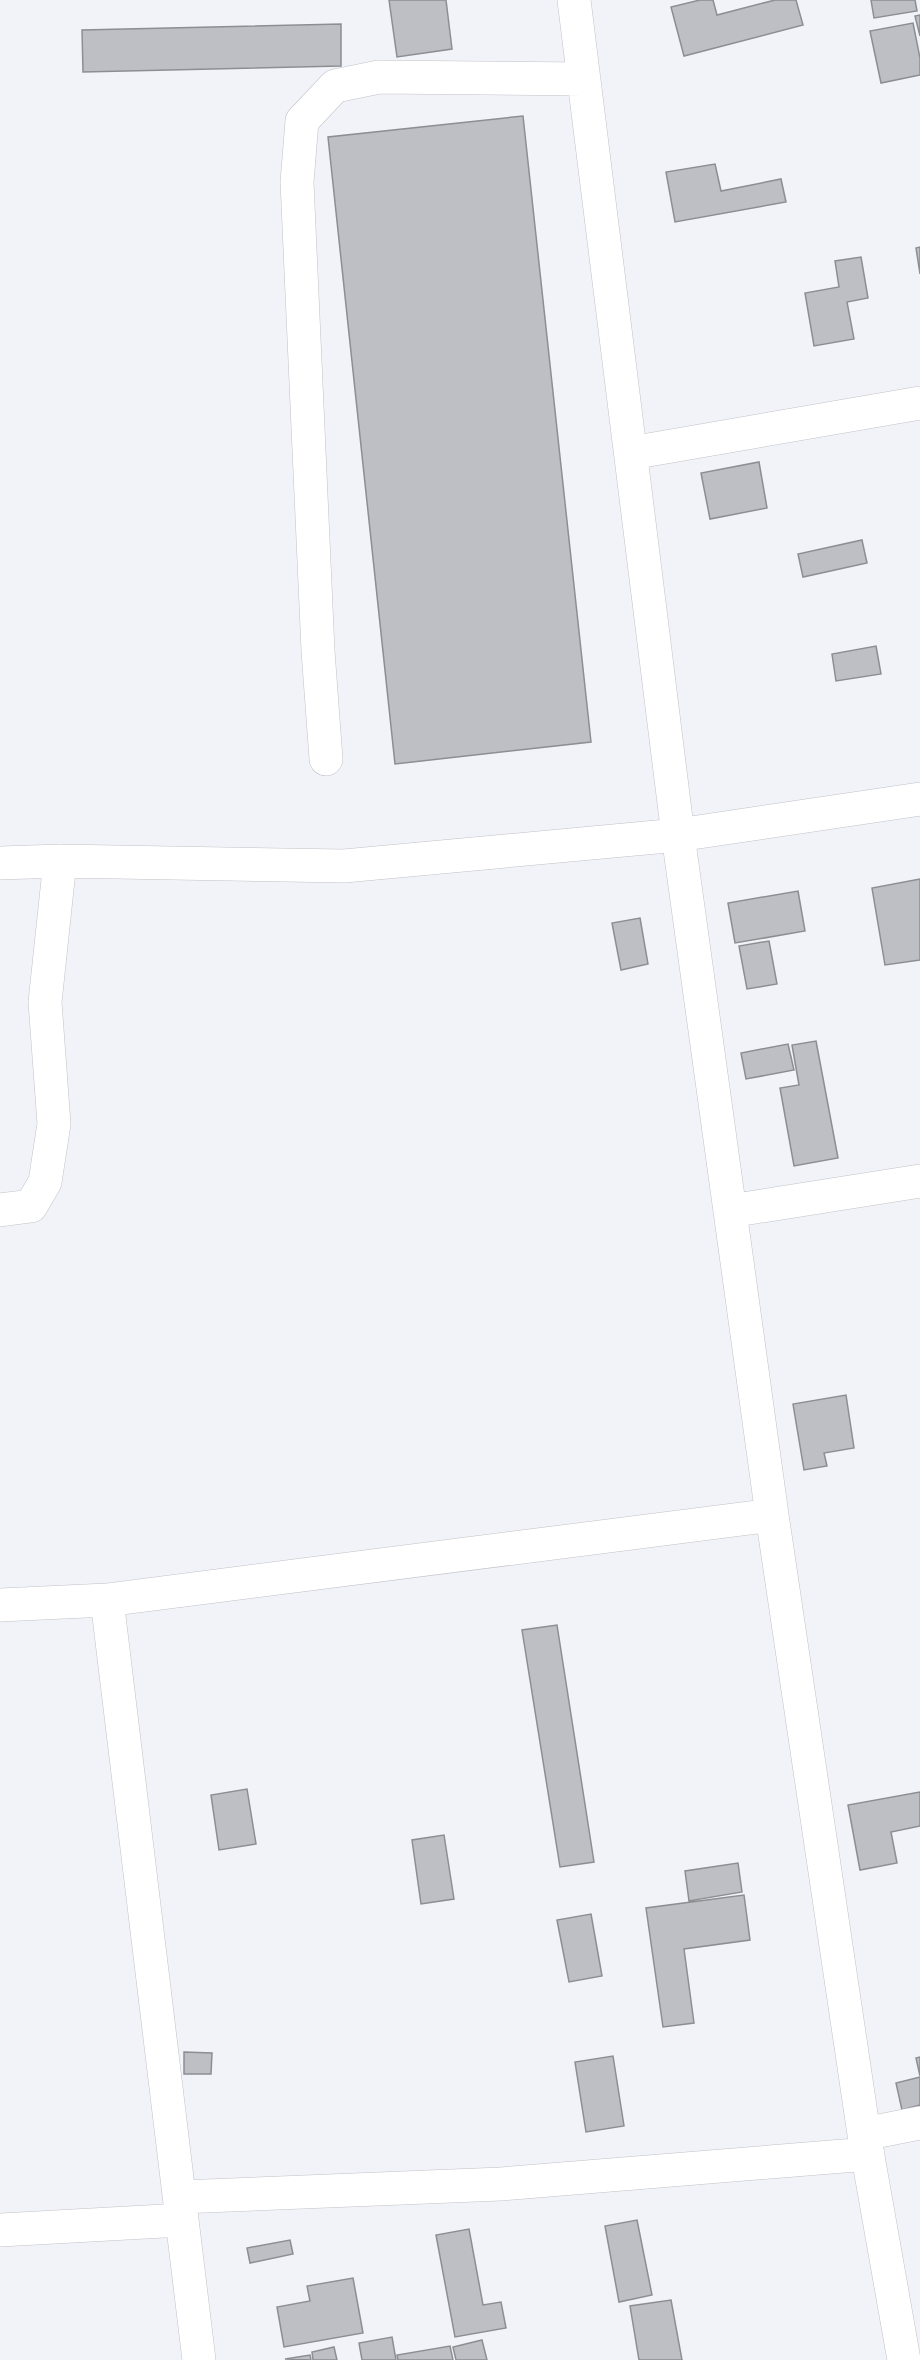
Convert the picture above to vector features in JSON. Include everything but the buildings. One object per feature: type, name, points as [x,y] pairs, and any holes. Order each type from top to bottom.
[{"type":"street","points":[[574,0],[678,835],[772,1515],[866,2144],[904,2360]]},
{"type":"street","points":[[326,759],[318,651],[297,182],[302,121],[335,86],[379,77],[584,80]]},
{"type":"street","points":[[631,453],[920,403]]},
{"type":"street","points":[[0,862],[344,866],[678,835],[920,799]]},
{"type":"street","points":[[0,1210],[31,1206],[45,1182],[54,1124],[45,1002],[60,861]]},
{"type":"street","points":[[730,1211],[920,1181]]},
{"type":"street","points":[[0,1605],[107,1600],[772,1515]]},
{"type":"street","points":[[107,1600],[199,2360]]},
{"type":"street","points":[[0,2230],[181,2209],[501,2184],[866,2144],[920,2123]]}]
